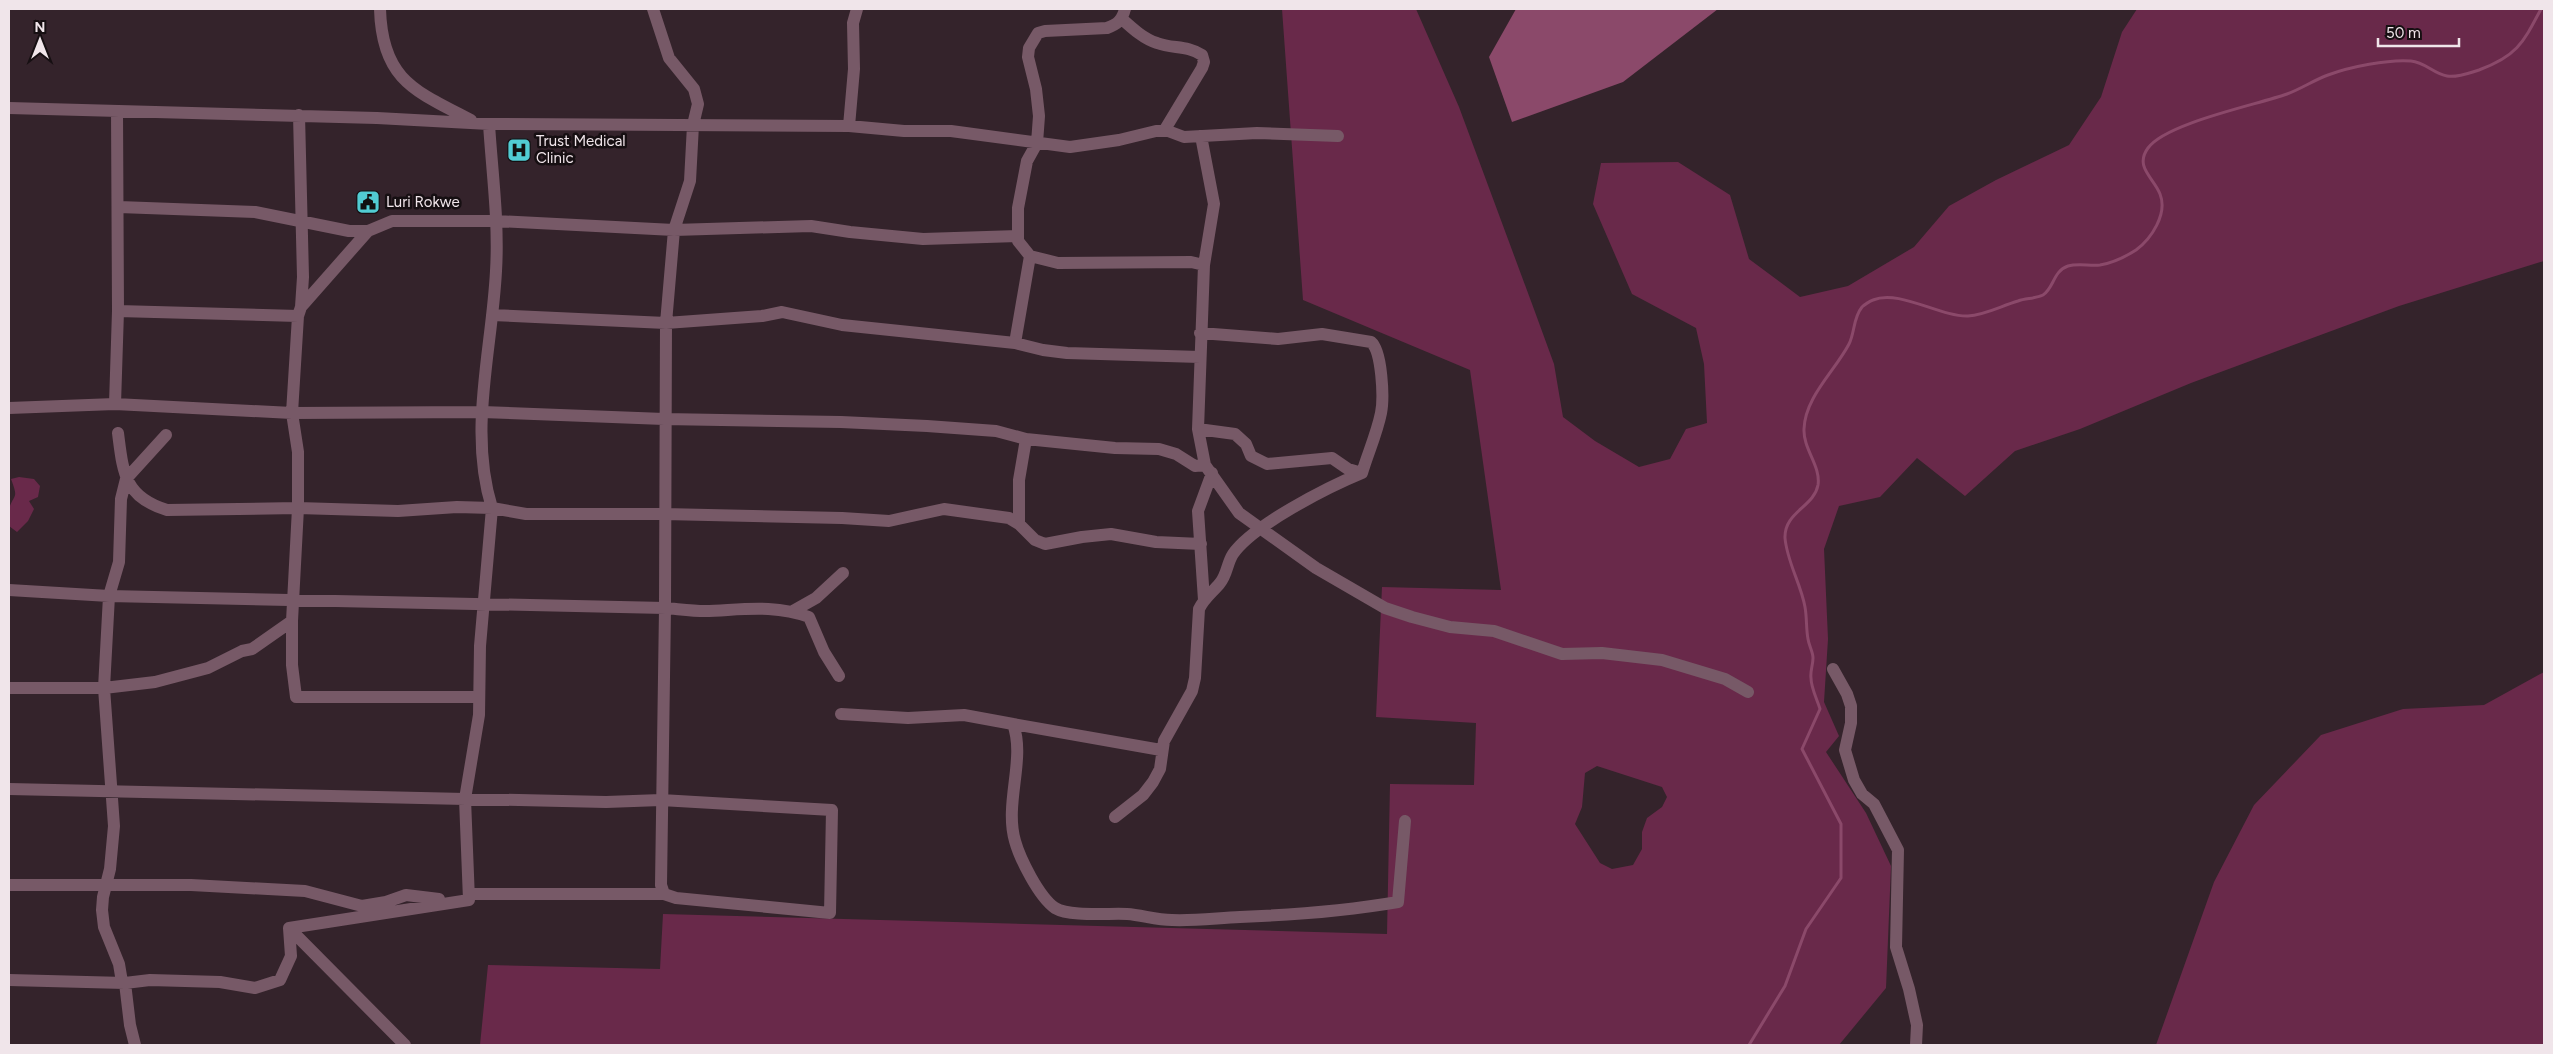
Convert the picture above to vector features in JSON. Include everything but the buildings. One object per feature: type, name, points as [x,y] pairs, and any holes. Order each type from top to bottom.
[{"type":"street","points":[[380,9],[383,42],[397,72],[409,86],[476,122]]},
{"type":"street","points":[[653,9],[669,58],[694,89],[698,104],[693,125],[690,181],[674,230],[666,323],[664,419],[665,608],[660,880],[664,894]]},
{"type":"street","points":[[849,126],[854,70],[853,23],[857,9]]},
{"type":"street","points":[[1164,131],[1202,68],[1204,62],[1202,55],[1186,47],[1157,43],[1135,31],[1124,14],[1116,25],[1107,28],[1057,29],[1038,33],[1034,38],[1028,57],[1036,89],[1039,116],[1037,143],[1027,161],[1018,208],[1020,246],[1030,256],[1058,263],[1191,262],[1204,265]]},
{"type":"street","points":[[9,108],[299,115],[489,124],[849,126],[904,130],[951,130],[1070,147],[1164,131],[1184,137],[1257,133],[1338,136]]},
{"type":"street","points":[[115,404],[119,207],[117,111]]},
{"type":"street","points":[[299,115],[303,277],[292,413],[298,452],[298,508],[292,621],[292,665],[296,697],[478,697]]},
{"type":"street","points":[[470,897],[465,799],[480,715],[478,697],[492,508],[486,489],[481,448],[482,412],[496,270],[496,221],[489,124]]},
{"type":"street","points":[[1201,136],[1214,204],[1204,265],[1200,333],[1198,429],[1208,469],[1239,513],[1259,530],[1316,568],[1367,598],[1412,618],[1450,626],[1494,631],[1562,654],[1602,653],[1662,660],[1725,679],[1748,692]]},
{"type":"street","points":[[1009,139],[1021,150],[1027,161]]},
{"type":"street","points":[[119,207],[248,211],[336,229],[368,231]]},
{"type":"street","points":[[118,310],[299,311],[368,231],[378,225],[392,221],[496,221],[674,230],[811,226],[922,239],[1018,236]]},
{"type":"street","points":[[1015,343],[1030,256]]},
{"type":"street","points":[[492,315],[666,323],[762,316],[782,312],[842,325],[1015,343],[1043,350],[1067,353],[1200,357]]},
{"type":"street","points":[[1200,333],[1278,339],[1322,334],[1366,340],[1375,345],[1380,360],[1381,412],[1362,473]]},
{"type":"street","points":[[9,408],[115,404],[292,413],[482,412],[927,426],[996,431],[1026,439],[1114,448],[1159,449],[1176,454],[1195,466],[1208,469]]},
{"type":"street","points":[[1198,429],[1235,434],[1246,444],[1251,456],[1268,464],[1332,458],[1348,469],[1362,473]]},
{"type":"street","points":[[118,433],[126,479],[121,499],[119,562],[109,596],[104,688],[114,826],[110,869],[103,897],[104,926],[119,964],[122,982],[124,983],[135,1045]]},
{"type":"street","points":[[126,479],[166,435]]},
{"type":"street","points":[[1019,524],[1019,480],[1026,439]]},
{"type":"street","points":[[1204,600],[1198,511],[1208,469]]},
{"type":"street","points":[[1115,817],[1143,795],[1160,769],[1162,750],[1171,727],[1192,691],[1195,678],[1198,609],[1222,581],[1233,554],[1259,530],[1325,488],[1362,473]]},
{"type":"street","points":[[126,479],[140,496],[156,506],[168,510],[298,508],[398,511],[457,507],[492,508],[526,514],[664,514],[842,518],[889,521],[944,509],[1009,518],[1019,524],[1035,540],[1044,544],[1111,534],[1156,542],[1201,544]]},
{"type":"street","points":[[793,611],[816,598],[843,573]]},
{"type":"street","points":[[9,590],[109,596],[484,606],[665,608],[703,611],[754,607],[793,611],[809,617],[813,622],[824,652],[839,676]]},
{"type":"street","points":[[9,688],[104,688],[155,682],[208,668],[262,644],[292,621]]},
{"type":"street","points":[[1833,669],[1847,694],[1851,706],[1851,723],[1846,750],[1854,780],[1862,794],[1874,804],[1898,850],[1896,946],[1909,989],[1917,1025],[1916,1045]]},
{"type":"street","points":[[841,714],[908,718],[964,715],[1162,750]]},
{"type":"street","points":[[1013,724],[1017,740],[1011,817],[1015,841],[1028,871],[1041,892],[1056,908],[1068,912],[1130,914],[1172,920],[1308,914],[1398,902],[1405,821]]},
{"type":"street","points":[[9,789],[606,802],[661,800],[832,810],[830,913],[701,901],[664,894],[427,899],[406,895],[386,902],[362,906],[305,891],[107,883],[9,885]]},
{"type":"street","points":[[288,928],[470,897]]},
{"type":"street","points":[[9,980],[124,983],[150,980],[220,982],[255,988],[280,980],[291,956],[288,928]]},
{"type":"street","points":[[288,928],[405,1045]]},
{"type":"shaded area","points":[[1282,9],[1416,9],[1459,107],[1554,364],[1563,417],[1595,441],[1639,467],[1670,459],[1686,429],[1707,423],[1704,364],[1696,328],[1632,294],[1593,204],[1601,163],[1678,162],[1730,195],[1749,259],[1800,297],[1848,286],[1914,247],[1949,206],[1996,180],[2069,145],[2101,97],[2122,32],[2137,9],[2544,9],[2544,261],[2399,306],[2191,383],[2080,429],[2015,451],[1965,496],[1917,458],[1880,497],[1839,506],[1824,549],[1828,639],[1824,702],[1839,736],[1826,752],[1866,813],[1891,866],[1886,988],[1839,1045],[480,1045],[488,965],[660,969],[663,914],[1387,934],[1390,784],[1474,785],[1476,723],[1376,717],[1382,587],[1501,590],[1470,370],[1303,300]],"holes":[[[1597,766],[1662,787],[1667,797],[1662,807],[1647,818],[1642,832],[1642,849],[1633,865],[1612,869],[1600,863],[1575,824],[1582,807],[1585,773]]]},
{"type":"shaded area","points":[[1516,9],[1718,9],[1623,82],[1512,122],[1489,57]]},
{"type":"shaded area","points":[[19,477],[34,479],[40,486],[38,497],[29,501],[34,509],[28,521],[17,532],[9,526],[8,513],[15,496],[11,479]]},
{"type":"shaded area","points":[[2544,672],[2544,1045],[2156,1045],[2214,882],[2254,805],[2321,735],[2403,709],[2484,705]]},
{"type":"waterway","points":[[1749,1045],[1785,986],[1806,929],[1841,878],[1841,824],[1802,749],[1820,709],[1811,682],[1813,656],[1807,635],[1805,607],[1788,556],[1785,538],[1789,522],[1811,499],[1818,485],[1817,471],[1804,436],[1809,406],[1849,344],[1857,316],[1862,307],[1873,300],[1895,298],[1957,315],[1968,316],[1981,314],[2021,300],[2043,295],[2063,268],[2072,265],[2100,265],[2114,261],[2136,250],[2152,233],[2160,218],[2162,202],[2157,188],[2146,172],[2143,161],[2148,148],[2158,139],[2192,123],[2287,94],[2328,75],[2381,62],[2411,61],[2421,63],[2442,75],[2451,76],[2463,75],[2479,70],[2511,54],[2523,40],[2541,9]]},
{"type":"place","name":"Trust Medical Clinic","points":[[519,150]]},
{"type":"place","name":"Luri Rokwe","points":[[368,202]]}]
